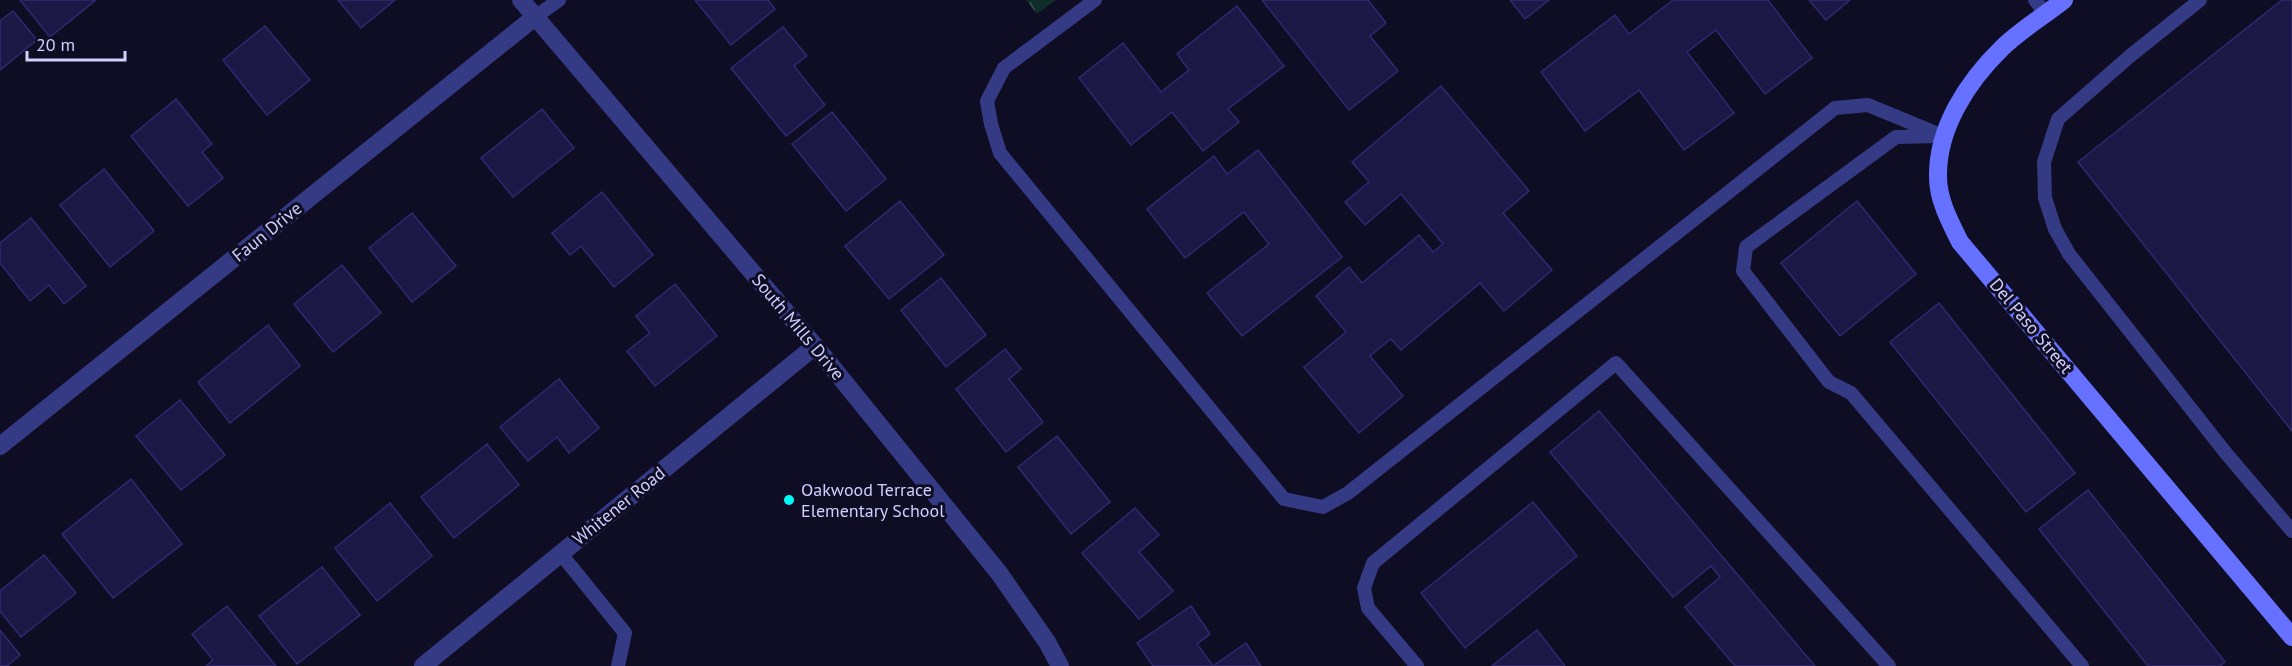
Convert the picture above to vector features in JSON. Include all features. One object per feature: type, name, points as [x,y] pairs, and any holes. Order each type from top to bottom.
[{"type":"street","name":"South Mills Drive","points":[[521,0],[815,346],[999,573],[1047,642],[1060,666]]},
{"type":"street","name":"Del Paso Street","points":[[2064,0],[2041,7],[1965,92],[1943,136],[1938,177],[1944,209],[1960,242],[2292,637]]},
{"type":"street","name":"Faun Drive","points":[[0,446],[535,17]]},
{"type":"street","name":"Whitener Road","points":[[423,666],[815,346]]},
{"type":"lane","points":[[535,17],[559,0]]},
{"type":"lane","points":[[1095,0],[1004,68],[987,101],[1000,153],[1284,499],[1323,507],[1357,485],[1835,108],[1868,105],[1943,136]]},
{"type":"lane","points":[[2200,0],[2130,56],[2058,119],[2044,162],[2045,198],[2055,229],[2069,254],[2225,452],[2292,531]]},
{"type":"lane","points":[[1943,136],[1896,137],[1746,247],[1743,271],[1829,382],[1851,393],[2082,666]]},
{"type":"lane","points":[[1417,666],[1368,608],[1365,588],[1373,563],[1616,363],[1889,666]]},
{"type":"lane","points":[[561,554],[625,633],[618,666]]},
{"type":"green space","points":[[1026,0],[1056,0],[1037,14]]},
{"type":"building","points":[[20,0],[96,0],[50,37]]},
{"type":"building","points":[[338,0],[395,0],[361,28]]},
{"type":"building","points":[[695,0],[768,0],[775,9],[731,45]]},
{"type":"building","points":[[1262,0],[1368,0],[1386,23],[1370,36],[1398,71],[1349,110]]},
{"type":"building","points":[[1510,0],[1549,0],[1525,19]]},
{"type":"building","points":[[1673,0],[1768,0],[1812,58],[1765,94],[1716,30],[1687,52],[1734,113],[1684,150],[1639,90],[1585,131],[1541,72],[1615,15],[1629,34]]},
{"type":"building","points":[[1809,0],[1850,0],[1826,20]]},
{"type":"building","points":[[2282,0],[2292,0],[2292,431],[2078,162]]},
{"type":"building","points":[[1237,6],[1284,66],[1228,109],[1239,122],[1203,151],[1172,112],[1131,145],[1079,78],[1123,43],[1161,92],[1189,70],[1177,54]]},
{"type":"building","points":[[13,11],[37,40],[0,70],[0,21]]},
{"type":"building","points":[[265,26],[310,80],[267,115],[223,60]]},
{"type":"building","points":[[783,27],[807,56],[794,66],[825,105],[786,136],[731,68]]},
{"type":"building","points":[[1441,86],[1529,191],[1503,213],[1552,270],[1504,311],[1480,283],[1401,350],[1391,339],[1370,356],[1403,396],[1359,433],[1304,367],[1346,332],[1316,296],[1349,267],[1362,283],[1419,235],[1433,252],[1443,244],[1401,194],[1365,225],[1345,202],[1369,182],[1352,162]]},
{"type":"building","points":[[176,99],[212,144],[202,152],[223,178],[188,206],[131,136]]},
{"type":"building","points":[[542,109],[574,148],[513,197],[481,158]]},
{"type":"building","points":[[832,112],[886,179],[846,211],[792,144]]},
{"type":"building","points":[[1258,150],[1342,257],[1242,336],[1207,293],[1269,244],[1244,212],[1185,258],[1147,209],[1214,156],[1227,174]]},
{"type":"building","points":[[104,169],[154,231],[110,267],[60,205]]},
{"type":"building","points":[[602,192],[653,255],[614,287],[581,246],[570,255],[552,233]]},
{"type":"building","points":[[900,201],[944,255],[889,299],[845,246]]},
{"type":"building","points":[[1857,201],[1916,274],[1840,336],[1781,263]]},
{"type":"building","points":[[412,213],[456,266],[412,302],[369,248]]},
{"type":"building","points":[[31,218],[86,286],[64,304],[49,285],[30,301],[0,263],[0,243]]},
{"type":"building","points":[[342,265],[381,313],[333,352],[294,304]]},
{"type":"building","points":[[941,278],[986,335],[946,367],[901,310]]},
{"type":"building","points":[[675,284],[717,336],[655,386],[627,351],[650,333],[636,316]]},
{"type":"building","points":[[1939,303],[2075,473],[2026,512],[1890,342]]},
{"type":"building","points":[[268,325],[300,366],[230,423],[198,382]]},
{"type":"building","points":[[1005,349],[1021,369],[1009,379],[1043,422],[1006,452],[956,389]]},
{"type":"building","points":[[559,379],[599,428],[569,453],[557,437],[528,461],[500,427]]},
{"type":"building","points":[[180,400],[225,455],[181,490],[136,436]]},
{"type":"building","points":[[1599,411],[1815,666],[1735,666],[1685,607],[1720,577],[1711,566],[1673,597],[1550,452]]},
{"type":"building","points":[[1057,436],[1110,502],[1071,534],[1018,467]]},
{"type":"building","points":[[487,444],[519,485],[454,538],[421,497]]},
{"type":"building","points":[[131,479],[182,544],[113,598],[62,534]]},
{"type":"building","points":[[2088,490],[2225,662],[2220,666],[2148,666],[2039,529]]},
{"type":"building","points":[[1533,502],[1577,556],[1465,648],[1421,593]]},
{"type":"building","points":[[390,503],[432,556],[377,601],[335,548]]},
{"type":"building","points":[[1135,508],[1159,535],[1139,552],[1173,591],[1139,619],[1082,553]]},
{"type":"building","points":[[44,555],[76,593],[21,637],[0,611],[0,591]]},
{"type":"building","points":[[322,567],[360,615],[297,664],[259,616]]},
{"type":"building","points":[[227,606],[276,666],[206,666],[213,660],[192,634]]},
{"type":"building","points":[[1191,606],[1210,634],[1197,644],[1213,666],[1153,666],[1137,643]]},
{"type":"building","points":[[0,630],[20,655],[7,666],[0,666]]},
{"type":"building","points":[[1537,630],[1565,666],[1492,666]]},
{"type":"building","points":[[1246,643],[1261,666],[1213,666]]},
{"type":"place","name":"Oakwood Terrace Elementary School","points":[[789,500]]}]
